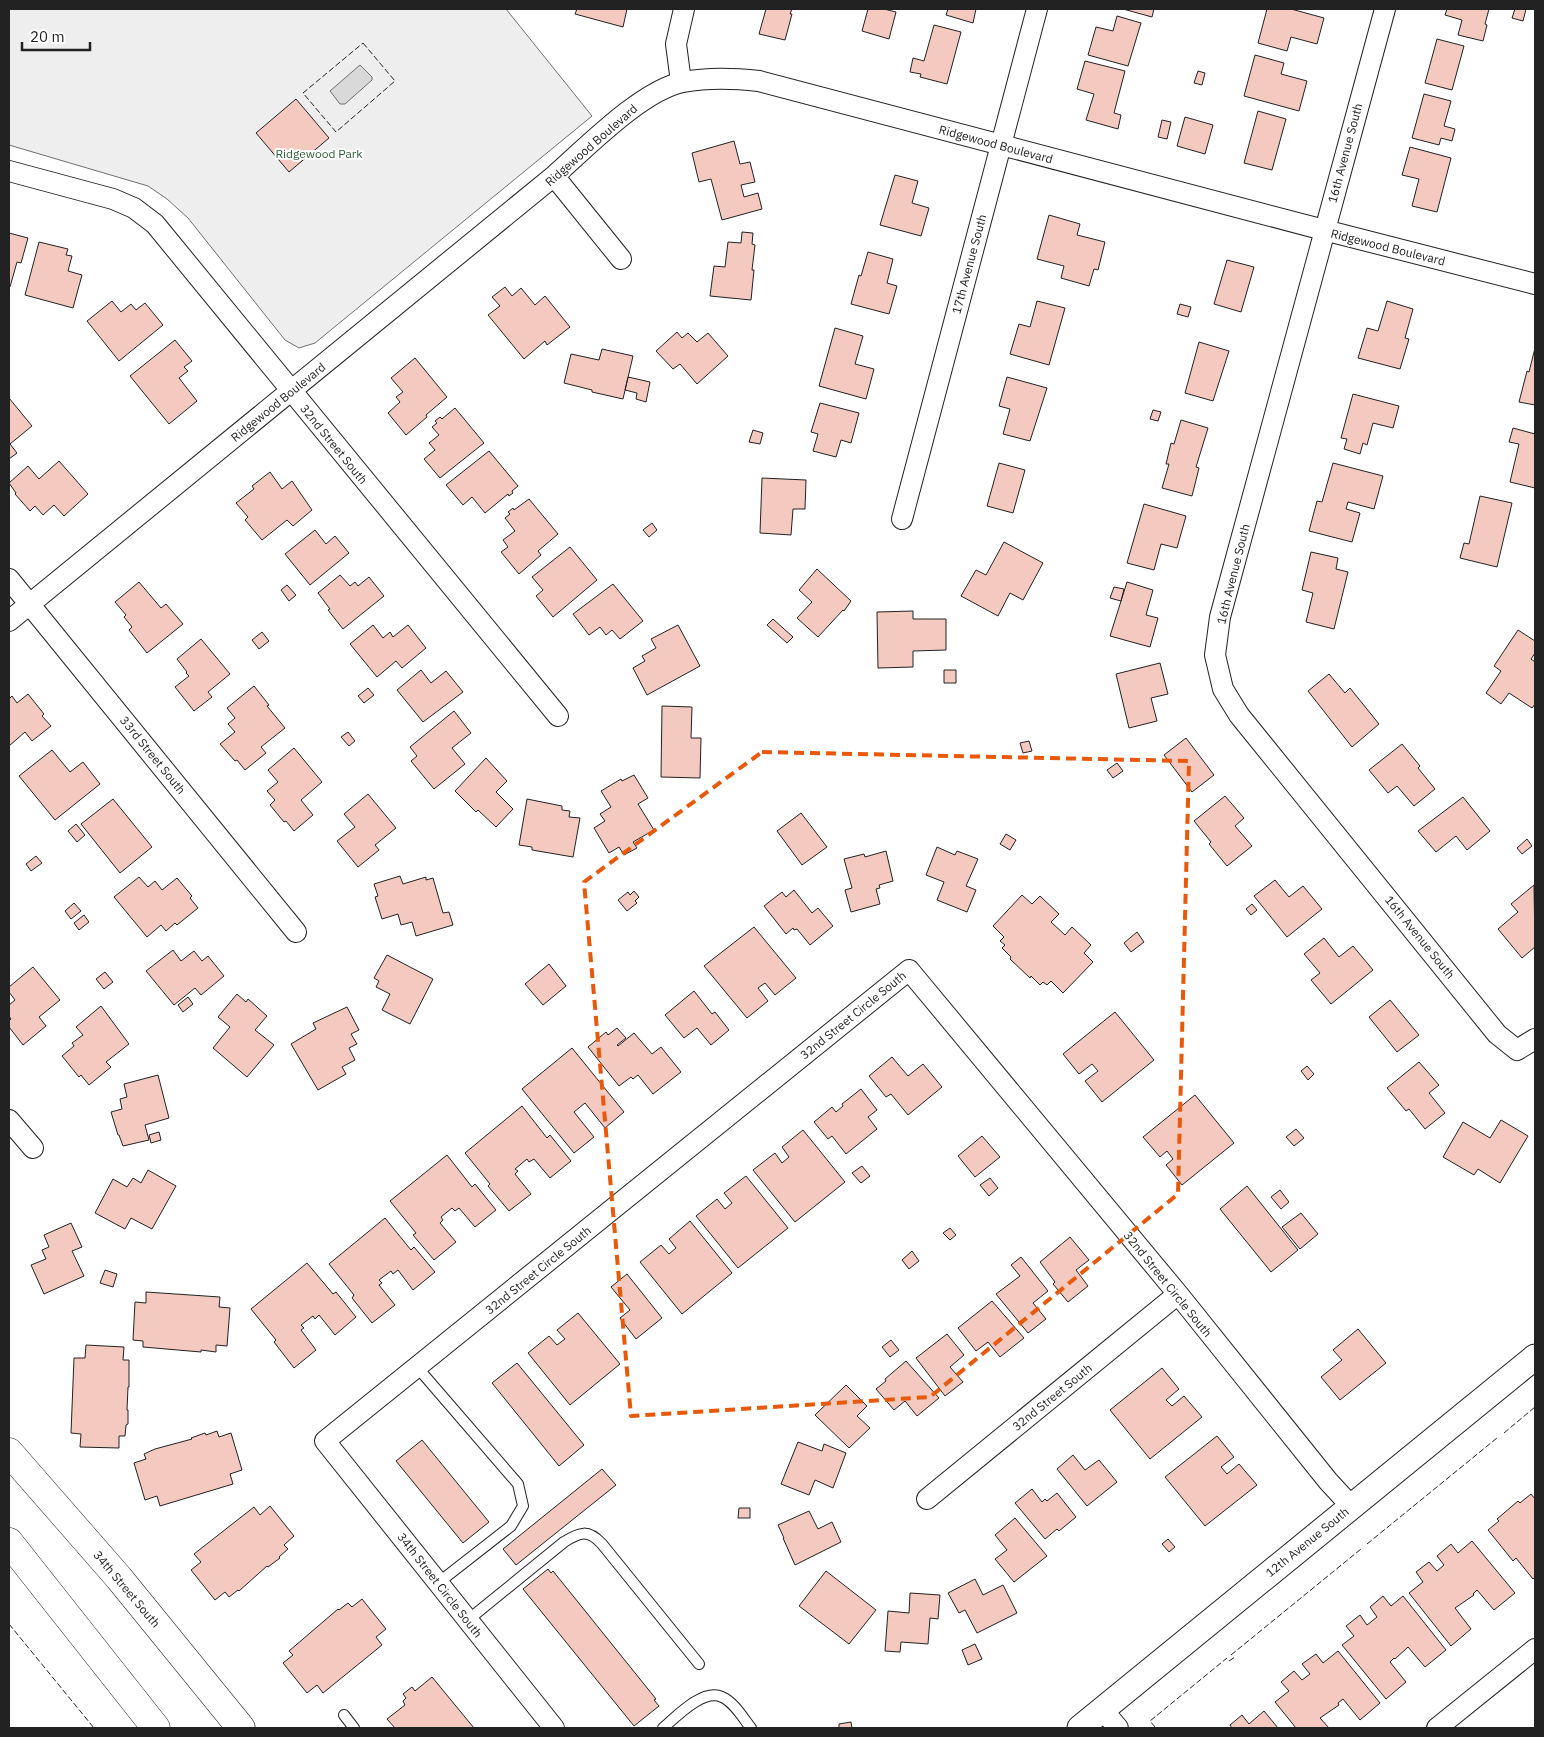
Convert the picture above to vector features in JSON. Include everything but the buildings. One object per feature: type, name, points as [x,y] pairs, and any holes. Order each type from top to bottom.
[{"type":"main road","name":"34th Street South","points":[[9,1452],[119,1578],[241,1728]]},
{"type":"main road","points":[[9,1542],[156,1728]]},
{"type":"street","points":[[681,82],[676,44],[684,9]]},
{"type":"street","name":"17th Avenue South","points":[[902,519],[1037,9]]},
{"type":"street","name":"16th Avenue South","points":[[1384,9],[1220,617],[1215,654],[1223,689],[1239,714],[1497,1034],[1518,1050],[1535,1039]]},
{"type":"street","name":"Ridgewood Boulevard","points":[[9,621],[554,176],[636,105],[655,93],[681,82],[722,77],[760,81],[1535,284]]},
{"type":"street","name":"32nd Street South","points":[[9,171],[113,199],[134,208],[155,224],[558,716]]},
{"type":"street","points":[[554,176],[621,258]]},
{"type":"street","name":"33rd Street South","points":[[9,579],[296,932]]},
{"type":"street","name":"32nd Street Circle South","points":[[326,1441],[909,970],[1178,1294],[1328,1481],[1351,1506]]},
{"type":"street","points":[[9,1120],[32,1148]]},
{"type":"street","name":"32nd Street South","points":[[927,1499],[1178,1294]]},
{"type":"street","name":"12th Avenue South","points":[[1080,1728],[1110,1719],[1351,1506],[1535,1358]]},
{"type":"street","name":"34th Street Circle South","points":[[326,1441],[554,1728]]},
{"type":"street","points":[[1437,1728],[1535,1649]]},
{"type":"lane","points":[[417,1368],[518,1484],[522,1506],[511,1526],[438,1583]]},
{"type":"lane","points":[[468,1620],[564,1542],[574,1535],[586,1533],[595,1537],[602,1544],[698,1664]]},
{"type":"lane","points":[[663,1728],[702,1697],[712,1696],[722,1697],[735,1708],[751,1728]]},
{"type":"lane","points":[[344,1715],[354,1728]]},
{"type":"highlighted area","points":[[762,752],[1189,761],[1178,1194],[930,1397],[631,1416],[584,882]]},
{"type":"green space","name":"Ridgewood Park","points":[[9,9],[506,9],[592,116],[315,343],[299,348],[285,340],[188,218],[167,199],[148,186],[9,145]]},
{"type":"shaded area","points":[[360,65],[372,77],[372,80],[345,104],[340,104],[330,91]]},
{"type":"fence","points":[[363,43],[395,81],[336,132],[303,93],[363,43]]},
{"type":"fence","points":[[1504,1433],[1535,1407]]},
{"type":"fence","points":[[1367,1544],[1497,1438]]},
{"type":"fence","points":[[1231,1655],[1361,1549]]},
{"type":"fence","points":[[9,1624],[94,1728]]},
{"type":"fence","points":[[1229,1661],[1235,1657]]},
{"type":"fence","points":[[1155,1727],[1150,1721],[1227,1658]]}]
